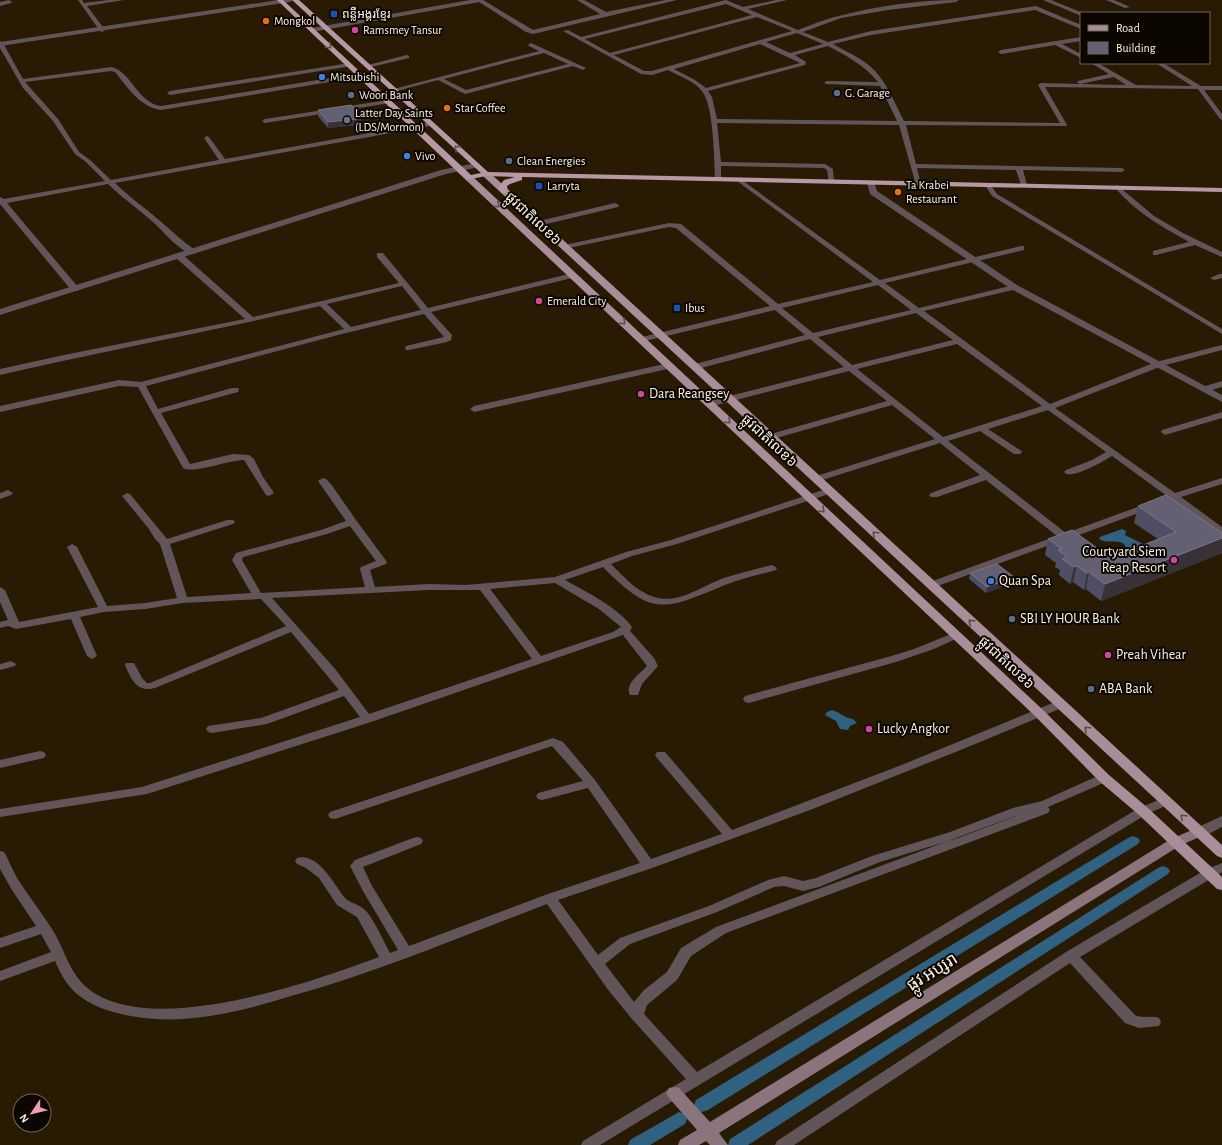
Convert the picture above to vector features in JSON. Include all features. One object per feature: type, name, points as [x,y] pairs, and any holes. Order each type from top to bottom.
[{"type":"highway","name":"ផ្លូវជាតិលេខ៦","points":[[295,0],[486,174]]},
{"type":"highway","name":"ផ្លូវជាតិលេខ៦","points":[[281,1],[469,178]]},
{"type":"highway","points":[[469,178],[486,174],[1222,190]]},
{"type":"highway","points":[[504,192],[503,186],[507,182],[521,177],[540,176]]},
{"type":"main road","name":"ផ្លូវជាតិលេខ៦","points":[[486,174],[538,224],[1222,853]]},
{"type":"main road","name":"ផ្លូវជាតិលេខ៦","points":[[469,178],[1039,713],[1104,778],[1176,842],[1222,886]]},
{"type":"main road","name":"ផ្លូវ អប្សរា","points":[[686,1145],[1176,842],[1199,832]]},
{"type":"main road","points":[[674,1093],[720,1145]]},
{"type":"street","points":[[79,0],[102,30]]},
{"type":"street","points":[[83,5],[121,0]]},
{"type":"street","points":[[192,252],[124,196],[88,161],[77,154],[56,120],[25,87],[0,44],[102,30],[290,0]]},
{"type":"street","points":[[312,30],[479,0],[531,32],[605,14],[674,0]]},
{"type":"street","points":[[580,0],[605,14]]},
{"type":"street","points":[[650,0],[658,4]]},
{"type":"street","points":[[742,9],[784,0]]},
{"type":"street","points":[[566,31],[643,73],[668,68],[796,32],[840,17],[888,8],[956,0]]},
{"type":"street","points":[[1046,0],[1080,14]]},
{"type":"street","points":[[1110,0],[1127,7]]},
{"type":"street","points":[[0,4],[9,2]]},
{"type":"street","points":[[580,39],[726,2],[828,44],[858,60],[872,71],[882,84],[902,124],[918,184]]},
{"type":"street","points":[[790,55],[867,33],[1036,8],[1080,27]]},
{"type":"street","points":[[609,55],[757,15]]},
{"type":"street","points":[[1001,52],[1080,39]]},
{"type":"street","points":[[705,90],[804,64],[790,55],[760,42]]},
{"type":"street","points":[[1056,43],[1080,55]]},
{"type":"street","points":[[531,45],[584,68]]},
{"type":"street","points":[[393,90],[544,51]]},
{"type":"street","points":[[367,66],[407,57]]},
{"type":"street","points":[[440,78],[465,92],[574,64]]},
{"type":"street","points":[[1096,64],[1135,87]]},
{"type":"street","points":[[1161,64],[1200,88],[1222,118]]},
{"type":"street","points":[[170,93],[350,65]]},
{"type":"street","points":[[668,68],[705,90],[707,94],[714,121],[718,179]]},
{"type":"street","points":[[22,81],[112,69],[117,72],[140,98],[157,108],[360,75]]},
{"type":"street","points":[[1060,85],[1116,75]]},
{"type":"street","points":[[252,81],[260,91]]},
{"type":"street","points":[[827,83],[882,84]]},
{"type":"street","points":[[714,121],[1064,125],[1041,85],[1222,88]]},
{"type":"street","points":[[265,121],[388,102]]},
{"type":"street","points":[[0,201],[430,124]]},
{"type":"street","points":[[207,138],[223,161]]},
{"type":"street","points":[[718,164],[825,166],[830,168],[831,182]]},
{"type":"street","points":[[0,312],[444,172],[476,165]]},
{"type":"street","points":[[914,166],[1122,170]]},
{"type":"street","points":[[1019,169],[1024,185]]},
{"type":"street","points":[[739,180],[1049,407],[1222,531]]},
{"type":"street","points":[[871,183],[874,192],[1014,287],[1222,399]]},
{"type":"street","points":[[988,185],[994,195],[1222,332]]},
{"type":"street","points":[[1117,188],[1125,198],[1163,224],[1222,254]]},
{"type":"street","points":[[0,201],[75,289]]},
{"type":"street","points":[[538,224],[616,205]]},
{"type":"street","points":[[564,247],[675,225],[850,368],[1066,538]]},
{"type":"street","points":[[1156,253],[1196,242]]},
{"type":"street","points":[[642,340],[1021,248]]},
{"type":"street","points":[[380,255],[402,284],[448,335],[448,338],[409,348]]},
{"type":"street","points":[[180,256],[251,320]]},
{"type":"street","points":[[0,409],[119,383],[141,385],[349,329],[573,275]]},
{"type":"street","points":[[0,372],[64,357],[251,320],[402,284]]},
{"type":"street","points":[[694,366],[1014,287]]},
{"type":"street","points":[[321,303],[349,329]]},
{"type":"street","points":[[709,404],[959,341]]},
{"type":"street","points":[[816,479],[1049,407],[1159,364],[1222,347]]},
{"type":"street","points":[[474,409],[669,366]]},
{"type":"street","points":[[1205,389],[1222,384]]},
{"type":"street","points":[[141,385],[186,466],[190,468],[233,457],[246,457],[249,458],[258,476],[269,492]]},
{"type":"street","points":[[156,412],[234,390]]},
{"type":"street","points":[[770,437],[893,402]]},
{"type":"street","points":[[1165,432],[1222,415]]},
{"type":"street","points":[[981,428],[1017,452]]},
{"type":"street","points":[[1069,472],[1095,462],[1112,452]]},
{"type":"street","points":[[934,495],[987,476]]},
{"type":"street","points":[[323,481],[382,562],[365,569],[371,591]]},
{"type":"street","points":[[931,585],[1222,481]]},
{"type":"street","points":[[0,625],[9,623],[16,626],[104,609],[145,606],[183,600],[429,587],[483,587],[557,580],[629,554],[674,542],[829,491]]},
{"type":"street","points":[[127,496],[164,544],[183,600]]},
{"type":"street","points":[[164,544],[230,522]]},
{"type":"street","points":[[352,522],[324,532],[239,555],[238,560],[261,596],[293,627],[327,667],[367,719]]},
{"type":"street","points":[[72,547],[104,609]]},
{"type":"street","points":[[605,563],[628,586],[644,596],[657,601],[674,601],[692,596],[728,581],[772,568]]},
{"type":"street","points":[[557,580],[618,619],[626,627],[624,630],[646,655],[653,666],[636,683],[634,692]]},
{"type":"street","points":[[483,587],[539,661]]},
{"type":"street","points":[[0,590],[16,626]]},
{"type":"street","points":[[74,614],[92,656]]},
{"type":"street","points":[[130,665],[139,683],[146,687],[151,686],[293,627]]},
{"type":"street","points":[[0,813],[143,791],[367,719],[539,661],[624,630]]},
{"type":"street","points":[[749,699],[899,658],[929,648],[956,635]]},
{"type":"street","points":[[0,667],[11,664]]},
{"type":"street","points":[[212,729],[263,721],[346,691]]},
{"type":"street","points":[[0,855],[19,892],[44,928],[59,954],[69,976],[76,986],[86,995],[107,1004],[149,1014],[173,1015],[206,1012],[320,984],[450,937],[550,898],[730,836],[849,792],[1060,704]]},
{"type":"street","points":[[334,814],[553,742],[559,745],[591,783],[648,865]]},
{"type":"street","points":[[0,764],[40,755]]},
{"type":"street","points":[[661,755],[730,836]]},
{"type":"street","points":[[597,963],[625,941],[713,908],[772,883],[784,881],[803,886],[819,882],[876,860],[954,836],[1017,811],[1045,804],[1104,778]]},
{"type":"street","points":[[542,796],[591,783]]},
{"type":"street","points":[[636,1015],[641,1002],[672,976],[686,952],[720,930],[942,849],[1073,799],[1075,796],[1074,791]]},
{"type":"street","points":[[588,1145],[1143,812],[1166,801]]},
{"type":"street","points":[[1199,832],[1222,821]]},
{"type":"street","points":[[406,952],[367,888],[356,866],[359,863],[417,841]]},
{"type":"street","points":[[301,861],[310,865],[322,875],[341,902],[361,914],[387,959]]},
{"type":"street","points":[[782,1145],[1071,956],[1209,873],[1222,867]]},
{"type":"street","points":[[550,898],[636,1015],[696,1080]]},
{"type":"street","points":[[0,943],[44,928]]},
{"type":"street","points":[[0,976],[59,954]]},
{"type":"street","points":[[1071,956],[1130,1019],[1139,1023],[1154,1022]]},
{"type":"water","points":[[1122,529],[1126,531],[1125,535],[1145,545],[1119,555],[1127,549],[1124,544],[1099,539],[1100,537]]},
{"type":"water","points":[[832,710],[853,719],[857,723],[850,726],[848,730],[840,729],[836,721],[825,715],[827,712]]},
{"type":"building","points":[[351,105],[361,116],[355,117],[357,119],[328,122],[318,110]]},
{"type":"building","points":[[1166,495],[1222,533],[1222,538],[1105,584],[1089,572],[1087,573],[1077,566],[1074,567],[1062,559],[1067,557],[1058,550],[1062,549],[1048,539],[1072,530],[1111,558],[1176,532],[1138,506]]},
{"type":"building","points":[[997,564],[1014,577],[987,587],[970,573]]},
{"type":"waterway","points":[[702,1105],[1133,841]]},
{"type":"waterway","points":[[736,1144],[1163,871]]},
{"type":"waterway","points":[[636,1145],[679,1119]]},
{"type":"place","name":"ពន្លឺអង្គរខ្មែរ","points":[[334,14]]},
{"type":"place","name":"Mongkol","points":[[266,21]]},
{"type":"place","name":"Ramsmey Tansur","points":[[355,30]]},
{"type":"place","name":"Mitsubishi","points":[[322,77]]},
{"type":"place","name":"G. Garage","points":[[837,93]]},
{"type":"place","name":"Woori Bank","points":[[351,95]]},
{"type":"place","name":"Star Coffee","points":[[447,108]]},
{"type":"place","name":"Latter Day Saints (LDS/Mormon)","points":[[347,120]]},
{"type":"place","name":"Vivo","points":[[407,156]]},
{"type":"place","name":"Clean Energies","points":[[509,161]]},
{"type":"place","name":"Larryta","points":[[539,186]]},
{"type":"place","name":"Ta Krabei Restaurant","points":[[898,192]]},
{"type":"place","name":"Emerald City","points":[[539,301]]},
{"type":"place","name":"Ibus","points":[[677,308]]},
{"type":"place","name":"Dara Reangsey","points":[[641,394]]},
{"type":"place","name":"Courtyard Siem Reap Resort","points":[[1174,560]]},
{"type":"place","name":"Quan Spa","points":[[991,581]]},
{"type":"place","name":"SBI LY HOUR Bank","points":[[1012,619]]},
{"type":"place","name":"Preah Vihear","points":[[1108,655]]},
{"type":"place","name":"ABA Bank","points":[[1091,689]]},
{"type":"place","name":"Lucky Angkor","points":[[869,729]]}]
